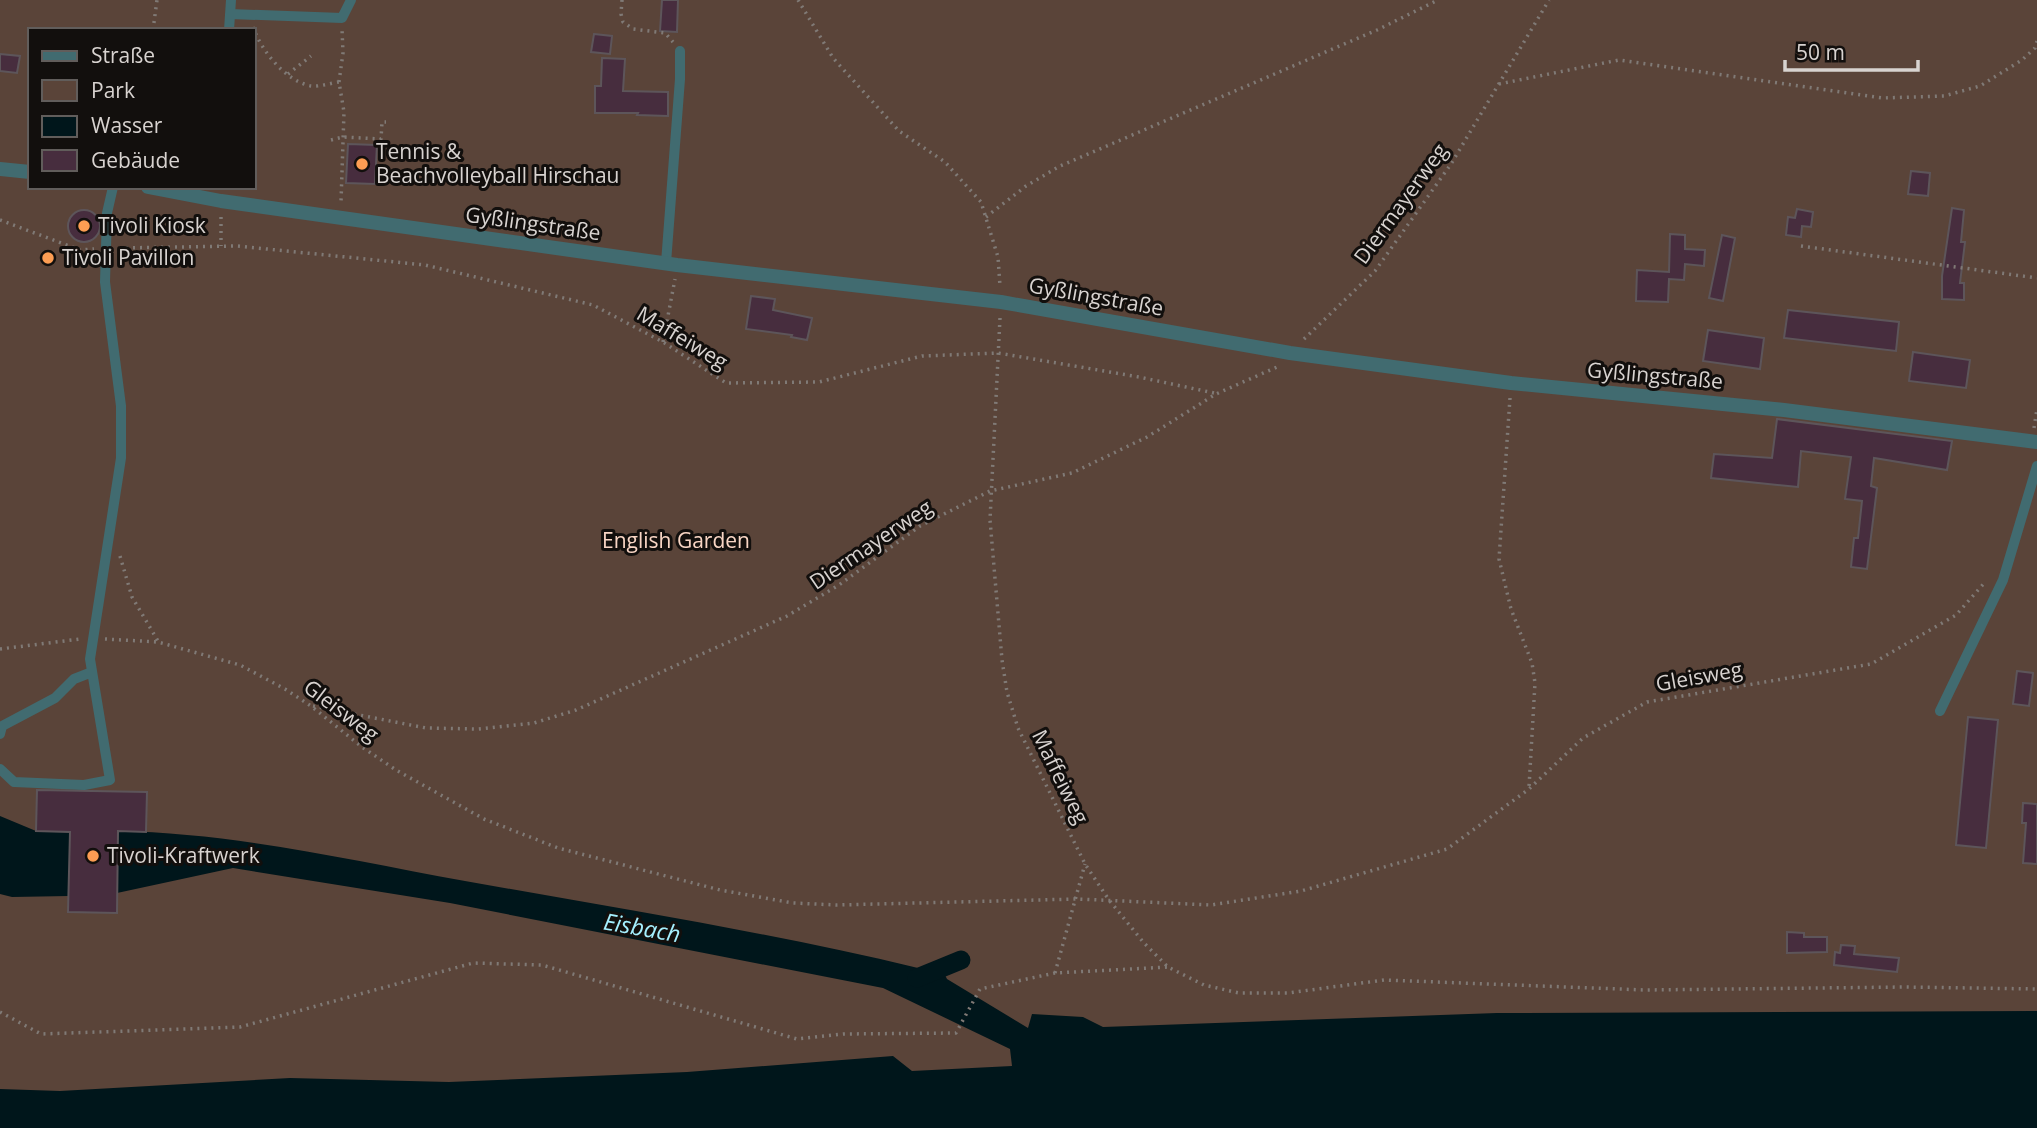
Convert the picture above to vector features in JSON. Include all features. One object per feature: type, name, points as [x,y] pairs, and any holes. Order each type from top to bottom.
[{"type":"street","points":[[0,169],[28,172]]},
{"type":"street","name":"Gyßlingstraße","points":[[169,189],[221,194],[340,218],[671,264],[1001,302],[1290,353],[1511,383],[1783,410],[2037,442]]},
{"type":"lane","points":[[229,28],[231,0]]},
{"type":"lane","points":[[230,15],[342,18],[351,0]]},
{"type":"lane","points":[[671,264],[680,51]]},
{"type":"lane","points":[[0,769],[15,782],[85,785],[110,780],[90,659],[121,458],[122,422],[106,282],[107,213],[113,189]]},
{"type":"lane","points":[[1940,711],[2003,580],[2037,466]]},
{"type":"lane","points":[[0,734],[2,726],[55,698],[74,679],[92,672]]},
{"type":"path","points":[[153,28],[157,0]]},
{"type":"path","points":[[622,0],[623,22],[634,29],[665,33],[672,39],[673,51],[680,51]]},
{"type":"path","points":[[798,0],[833,58],[899,131],[945,162],[981,202],[998,257],[1001,302],[998,353],[1139,377],[1216,394]]},
{"type":"path","points":[[986,217],[1026,186],[1060,166],[1377,30],[1438,0]]},
{"type":"path","name":"Diermayerweg","points":[[311,706],[426,727],[465,729],[534,723],[566,713],[787,617],[839,585],[920,526],[990,491],[1072,474],[1147,437],[1216,394],[1275,369],[1374,271],[1451,164],[1549,0]]},
{"type":"path","points":[[250,15],[254,28]]},
{"type":"path","points":[[340,218],[345,112],[339,82],[343,53],[342,18]]},
{"type":"path","points":[[256,36],[270,57],[288,74],[312,86],[339,82]]},
{"type":"path","points":[[1499,84],[1619,60],[1882,98],[1944,96],[1980,86],[2036,49],[2037,41]]},
{"type":"path","points":[[288,74],[311,57]]},
{"type":"path","points":[[331,140],[343,137],[381,139],[382,122],[386,122]]},
{"type":"path","points":[[221,194],[221,246]]},
{"type":"path","name":"Maffeiweg","points":[[0,220],[80,250],[237,246],[425,265],[593,305],[663,342],[726,383],[819,382],[922,356],[998,353],[990,520],[1007,692],[1018,728],[1086,864],[1109,900],[1144,943],[1168,967]]},
{"type":"path","points":[[1801,246],[2037,278]]},
{"type":"path","points":[[663,342],[671,264]]},
{"type":"path","points":[[1511,383],[1499,559],[1511,609],[1532,663],[1535,683],[1529,789]]},
{"type":"path","points":[[112,527],[132,597],[158,642]]},
{"type":"path","name":"Gleisweg","points":[[0,649],[93,638],[158,642],[240,665],[311,706],[362,747],[446,800],[484,819],[558,848],[720,890],[793,903],[837,905],[1077,899],[1211,905],[1301,891],[1447,849],[1529,789],[1583,738],[1647,702],[1871,664],[1956,615],[1992,575]]},
{"type":"path","points":[[1055,973],[1086,864]]},
{"type":"path","points":[[0,1012],[41,1034],[240,1027],[473,963],[542,965],[797,1039],[843,1034],[956,1033],[980,989],[1055,973],[1168,967],[1204,985],[1239,993],[1288,993],[1384,980],[1645,990],[1905,987],[2037,989]]},
{"type":"green space","name":"English Garden","points":[[0,0],[2037,0],[2037,1025],[1012,1074],[0,1099]]},
{"type":"water","points":[[0,816],[36,831],[70,832],[69,896],[12,897],[0,894]]},
{"type":"water","name":"Eisbach","points":[[118,831],[205,837],[292,849],[749,932],[918,968],[939,963],[947,979],[1028,1028],[1032,1014],[1083,1017],[1103,1027],[1497,1013],[2037,1011],[2037,1128],[0,1128],[0,1089],[60,1091],[290,1078],[449,1082],[687,1072],[893,1056],[912,1071],[1012,1066],[1010,1049],[883,988],[450,903],[233,868],[117,893]]},
{"type":"building","points":[[662,0],[678,0],[677,32],[660,31]]},
{"type":"building","points":[[594,34],[612,36],[610,54],[591,52]]},
{"type":"building","points":[[0,54],[20,56],[17,73],[0,71]]},
{"type":"building","points":[[602,58],[625,59],[623,91],[668,92],[668,116],[595,113],[595,86],[601,86]]},
{"type":"building","name":"Tennis & Beachvolleyball Hirschau","points":[[348,144],[377,145],[375,184],[346,183]]},
{"type":"building","points":[[1911,171],[1930,173],[1928,196],[1908,194]]},
{"type":"building","points":[[1952,208],[1964,210],[1961,242],[1965,242],[1960,283],[1964,283],[1964,300],[1942,299],[1942,276]]},
{"type":"building","points":[[1797,209],[1813,212],[1811,227],[1802,226],[1801,237],[1786,235],[1788,217],[1795,218]]},
{"type":"building","name":"Tivoli Kiosk","points":[[84,210],[95,215],[100,226],[95,237],[84,242],[73,237],[68,226],[73,215]]},
{"type":"building","points":[[1670,234],[1685,235],[1685,249],[1705,250],[1704,266],[1685,264],[1684,280],[1669,279],[1668,302],[1636,301],[1637,270],[1669,272]]},
{"type":"building","points":[[1722,235],[1735,238],[1723,301],[1709,298]]},
{"type":"building","points":[[751,296],[775,299],[773,310],[812,318],[807,340],[791,337],[792,335],[746,329]]},
{"type":"building","points":[[1788,310],[1899,322],[1896,351],[1784,338]]},
{"type":"building","points":[[1708,330],[1764,338],[1760,369],[1703,361]]},
{"type":"building","points":[[1913,352],[1970,360],[1966,388],[1909,381]]},
{"type":"building","points":[[1777,419],[1952,441],[1947,470],[1874,458],[1871,486],[1877,488],[1867,569],[1851,567],[1854,538],[1858,538],[1862,501],[1845,499],[1851,457],[1801,451],[1798,487],[1711,478],[1714,454],[1772,458]]},
{"type":"building","points":[[2017,671],[2033,673],[2029,706],[2013,704]]},
{"type":"building","points":[[1968,717],[1998,720],[1986,848],[1956,845]]},
{"type":"building","name":"Tivoli-Kraftwerk","points":[[37,790],[147,792],[146,832],[118,831],[117,913],[68,912],[70,832],[36,831]]},
{"type":"building","points":[[2023,803],[2037,804],[2037,864],[2023,863],[2026,823],[2022,823]]},
{"type":"building","points":[[1787,932],[1804,933],[1804,937],[1827,937],[1827,952],[1787,953]]},
{"type":"building","points":[[1841,945],[1855,946],[1854,954],[1899,958],[1897,972],[1834,965],[1835,952],[1840,953]]},
{"type":"waterway","points":[[917,978],[961,960]]},
{"type":"place","name":"Tennis & Beachvolleyball Hirschau","points":[[362,164]]},
{"type":"place","name":"Tivoli Kiosk","points":[[84,226]]},
{"type":"place","name":"Tivoli Pavillon","points":[[48,258]]},
{"type":"place","name":"Tivoli-Kraftwerk","points":[[93,856]]}]
